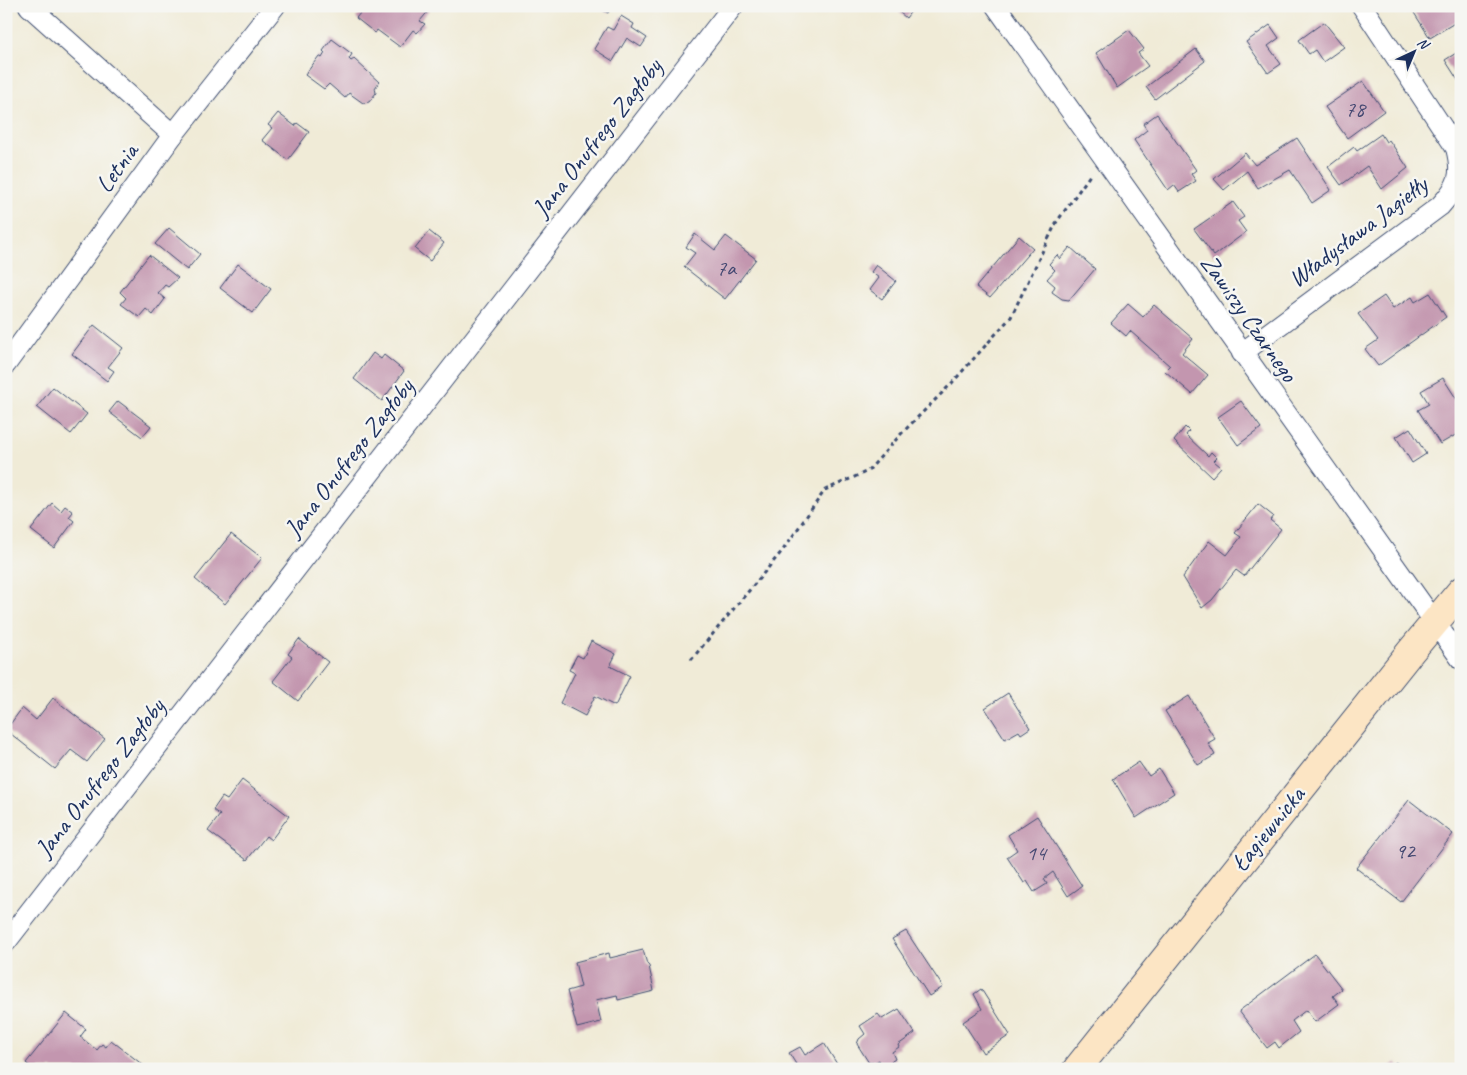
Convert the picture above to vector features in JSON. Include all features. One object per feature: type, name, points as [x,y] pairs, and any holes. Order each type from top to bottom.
[{"type":"street","points":[[29,6],[173,135]]},
{"type":"street","name":"Letnia","points":[[6,364],[173,135],[275,6]]},
{"type":"street","name":"Jana Onufrego Zagłoby","points":[[6,942],[733,6]]},
{"type":"street","name":"Zawiszy Czarnego","points":[[996,6],[1461,659]]},
{"type":"street","name":"Władysława Jagiełły","points":[[1242,353],[1440,206],[1451,194],[1459,179],[1459,163],[1456,148],[1362,6]]},
{"type":"street","name":"Łagiewnicka","points":[[1077,1069],[1434,622],[1461,591]]},
{"type":"path","points":[[691,660],[784,550],[825,490],[868,471],[900,434],[951,384],[1012,317],[1056,223],[1093,170]]},
{"type":"building","points":[[366,6],[370,6],[377,12],[382,6],[427,6],[430,9],[420,21],[425,24],[417,33],[413,30],[400,47],[377,30],[375,33],[356,18]]},
{"type":"building","points":[[596,6],[612,6],[608,13]]},
{"type":"building","points":[[897,6],[915,6],[906,18],[899,12],[901,9]]},
{"type":"building","points":[[1414,6],[1456,6],[1461,19],[1430,38],[1411,8]]},
{"type":"building","points":[[621,16],[634,24],[632,28],[647,38],[641,47],[627,38],[613,61],[594,49],[607,27],[613,30]]},
{"type":"building","points":[[1324,22],[1344,47],[1323,62],[1315,50],[1309,54],[1299,40]]},
{"type":"building","points":[[1270,25],[1279,38],[1268,46],[1281,64],[1268,73],[1246,42]]},
{"type":"building","points":[[1129,30],[1144,49],[1138,53],[1148,66],[1117,88],[1096,53]]},
{"type":"building","points":[[332,39],[352,54],[349,59],[351,61],[354,59],[379,82],[375,88],[376,93],[369,102],[363,103],[349,93],[345,98],[329,84],[324,89],[305,75],[319,56],[322,58],[325,53],[323,51]]},
{"type":"building","points":[[1196,49],[1205,61],[1155,99],[1146,87]]},
{"type":"building","points":[[1461,50],[1461,85],[1445,60]]},
{"type":"building","points":[[1363,81],[1384,111],[1347,138],[1325,107]]},
{"type":"building","points":[[278,113],[295,126],[297,123],[309,132],[288,160],[262,140],[272,128],[268,125]]},
{"type":"building","points":[[1157,114],[1196,170],[1191,174],[1196,181],[1179,192],[1174,185],[1168,190],[1134,140],[1147,130],[1143,124]]},
{"type":"building","points":[[1381,134],[1386,142],[1389,140],[1408,168],[1382,189],[1367,166],[1341,185],[1328,167],[1354,147],[1357,151]]},
{"type":"building","points":[[1297,138],[1331,190],[1312,203],[1290,170],[1258,188],[1247,171],[1224,190],[1214,179],[1245,153],[1255,165]]},
{"type":"building","points":[[1233,202],[1244,217],[1238,221],[1246,232],[1214,256],[1194,229]]},
{"type":"building","points":[[169,228],[200,254],[187,270],[155,244]]},
{"type":"building","points":[[429,231],[444,243],[430,261],[415,249]]},
{"type":"building","points":[[695,234],[715,250],[726,236],[756,259],[725,299],[684,267],[695,253],[686,247]]},
{"type":"building","points":[[1019,236],[1033,248],[990,298],[976,287]]},
{"type":"building","points":[[1070,247],[1095,269],[1069,300],[1062,299],[1052,292],[1055,286],[1047,279],[1055,270],[1049,264],[1057,255],[1060,259]]},
{"type":"building","points":[[149,255],[178,278],[168,287],[165,285],[158,293],[165,299],[153,315],[146,309],[139,317],[121,304],[126,298],[120,292]]},
{"type":"building","points":[[238,264],[271,289],[253,313],[220,288]]},
{"type":"building","points":[[876,265],[896,281],[882,299],[870,290],[879,278],[871,272]]},
{"type":"building","points":[[1430,293],[1446,317],[1378,366],[1365,349],[1378,340],[1358,314],[1384,296],[1393,309],[1412,297],[1415,302]]},
{"type":"building","points":[[1128,304],[1143,317],[1154,305],[1193,339],[1182,353],[1208,375],[1192,394],[1165,371],[1170,366],[1130,331],[1126,336],[1111,323]]},
{"type":"building","points":[[94,325],[123,348],[108,367],[114,371],[107,381],[72,354]]},
{"type":"building","points":[[373,353],[381,359],[384,355],[404,371],[382,401],[354,379]]},
{"type":"building","points":[[1443,378],[1461,406],[1461,436],[1459,433],[1440,444],[1418,410],[1429,404],[1421,391]]},
{"type":"building","points":[[53,387],[87,414],[71,434],[37,407]]},
{"type":"building","points":[[118,401],[151,426],[142,437],[109,412]]},
{"type":"building","points":[[1241,401],[1261,428],[1238,445],[1218,417]]},
{"type":"building","points":[[1185,427],[1189,431],[1186,435],[1208,456],[1211,452],[1217,458],[1214,461],[1221,467],[1212,477],[1174,441]]},
{"type":"building","points":[[1410,428],[1426,454],[1412,463],[1396,437]]},
{"type":"building","points":[[52,503],[61,511],[65,506],[73,512],[69,517],[74,521],[54,548],[31,530]]},
{"type":"building","points":[[1258,504],[1273,516],[1270,520],[1281,529],[1244,576],[1236,570],[1212,600],[1202,608],[1183,577],[1209,541],[1227,555],[1241,537],[1235,533]]},
{"type":"building","points":[[231,534],[262,558],[225,604],[195,579]]},
{"type":"building","points":[[299,639],[328,662],[298,701],[273,681],[292,657],[288,654]]},
{"type":"building","points":[[591,641],[616,654],[610,666],[630,676],[615,706],[595,696],[585,716],[560,703],[575,673],[569,670],[577,655],[583,658]]},
{"type":"building","points":[[1008,693],[1030,728],[1021,734],[1019,731],[1005,739],[985,708]]},
{"type":"building","points":[[1189,696],[1215,739],[1208,743],[1215,755],[1198,765],[1165,711]]},
{"type":"building","points":[[53,698],[105,739],[87,762],[71,750],[55,769],[6,730],[22,708],[36,720]]},
{"type":"building","points":[[1139,762],[1149,776],[1159,769],[1174,793],[1136,818],[1113,779]]},
{"type":"building","points":[[242,780],[289,816],[271,840],[266,836],[247,860],[208,831],[220,815],[213,810],[222,797],[227,800]]},
{"type":"building","points":[[1409,800],[1453,834],[1401,902],[1356,868]]},
{"type":"building","points":[[1037,816],[1082,886],[1068,896],[1053,872],[1044,879],[1047,884],[1034,892],[1027,881],[1024,883],[1007,857],[1017,850],[1008,835]]},
{"type":"building","points":[[906,931],[943,987],[929,996],[892,939]]},
{"type":"building","points":[[643,950],[649,966],[654,991],[618,1000],[617,995],[596,1000],[601,1022],[577,1028],[567,991],[581,987],[575,962],[609,953],[610,958]]},
{"type":"building","points":[[1315,954],[1342,989],[1333,996],[1339,1004],[1315,1022],[1306,1010],[1292,1021],[1299,1032],[1279,1048],[1275,1042],[1267,1048],[1239,1011]]},
{"type":"building","points":[[981,989],[1010,1035],[983,1053],[963,1022],[982,1009],[974,994]]},
{"type":"building","points":[[899,1009],[915,1033],[898,1045],[899,1047],[892,1052],[895,1059],[883,1067],[879,1060],[869,1063],[857,1044],[859,1039],[865,1034],[860,1026],[878,1014],[882,1019]]},
{"type":"building","points":[[66,1013],[86,1029],[80,1037],[97,1050],[102,1044],[106,1047],[111,1040],[148,1069],[33,1069],[26,1063]]},
{"type":"building","points":[[824,1043],[840,1069],[799,1069],[789,1053],[800,1047],[805,1055]]},
{"type":"building","points":[[1396,1062],[1401,1069],[1387,1069]]}]
